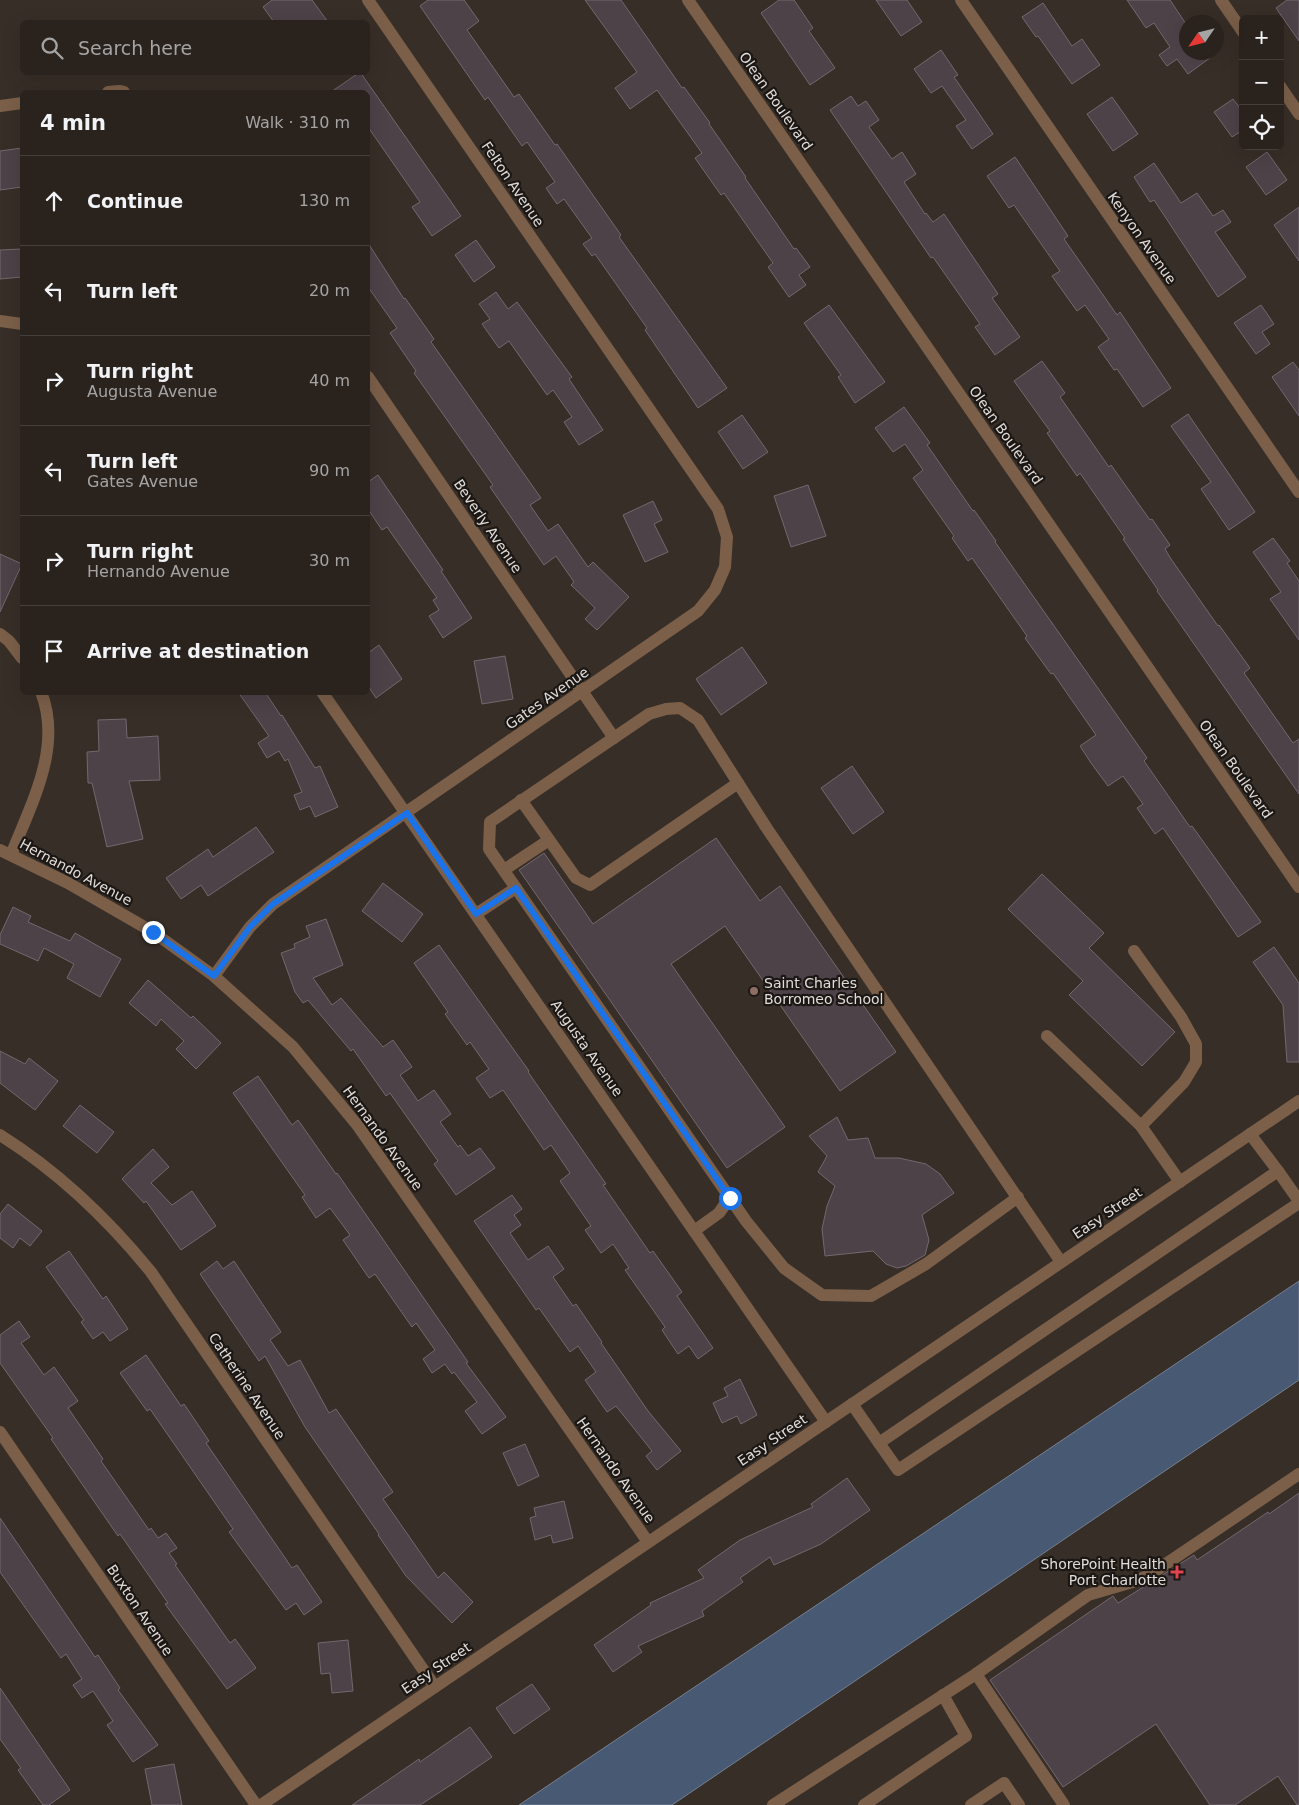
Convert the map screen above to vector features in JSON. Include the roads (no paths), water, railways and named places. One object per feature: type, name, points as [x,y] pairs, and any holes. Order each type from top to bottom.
[{"type":"street","name":"Felton Avenue","points":[[368,0],[633,385]]},
{"type":"street","name":"Olean Boulevard","points":[[688,0],[1299,887]]},
{"type":"street","name":"Kenyon Avenue","points":[[961,0],[1299,492]]},
{"type":"street","points":[[1221,0],[1239,26]]},
{"type":"street","points":[[1284,92],[1299,114]]},
{"type":"street","points":[[0,106],[20,103]]},
{"type":"street","points":[[0,321],[20,324]]},
{"type":"street","name":"Beverly Avenue","points":[[370,380],[614,738]]},
{"type":"street","name":"Gates Avenue","points":[[214,976],[250,927],[273,904],[584,692],[698,611],[715,590],[725,567],[727,537],[718,509],[633,385]]},
{"type":"street","points":[[0,634],[9,641],[20,655]]},
{"type":"street","points":[[6,852],[43,776],[49,742],[46,705],[42,695]]},
{"type":"street","name":"Augusta Avenue","points":[[324,695],[826,1422]]},
{"type":"street","points":[[1018,1197],[926,1264],[871,1296],[822,1295],[784,1268],[746,1221],[489,849],[490,822],[649,714],[666,709],[680,708],[698,720],[772,835],[1018,1197],[1062,1262]]},
{"type":"street","points":[[521,800],[576,878],[590,885],[738,783]]},
{"type":"street","points":[[504,870],[549,840]]},
{"type":"street","name":"Hernando Avenue","points":[[6,852],[68,883],[153,932],[214,976],[292,1046],[358,1126],[648,1542]]},
{"type":"street","points":[[476,914],[516,888]]},
{"type":"street","points":[[1134,951],[1181,1018],[1196,1044],[1196,1062],[1184,1082],[1141,1126]]},
{"type":"street","points":[[1047,1036],[1141,1126],[1180,1182]]},
{"type":"street","name":"Easy Street","points":[[261,1805],[1299,1101]]},
{"type":"street","points":[[852,1404],[898,1470],[1299,1202],[1250,1134]]},
{"type":"street","name":"Catherine Avenue","points":[[0,1135],[23,1149],[82,1196],[108,1222],[151,1272],[435,1687]]},
{"type":"street","points":[[880,1443],[1278,1171]]},
{"type":"street","points":[[694,1231],[719,1213],[730,1198]]},
{"type":"street","name":"Buxton Avenue","points":[[0,1432],[256,1805]]},
{"type":"street","points":[[773,1805],[976,1674],[1088,1595],[1136,1581],[1154,1572],[1299,1474]]},
{"type":"street","points":[[976,1674],[1064,1805]]},
{"type":"street","points":[[864,1805],[966,1736],[944,1695]]},
{"type":"street","points":[[970,1805],[1004,1782],[1019,1805]]},
{"type":"water","points":[[1299,1281],[1299,1380],[672,1805],[519,1805]]},
{"type":"place","name":"Saint Charles Borromeo School","points":[[754,991]]},
{"type":"place","name":"ShorePoint Health Port Charlotte","points":[[1177,1572]]}]
